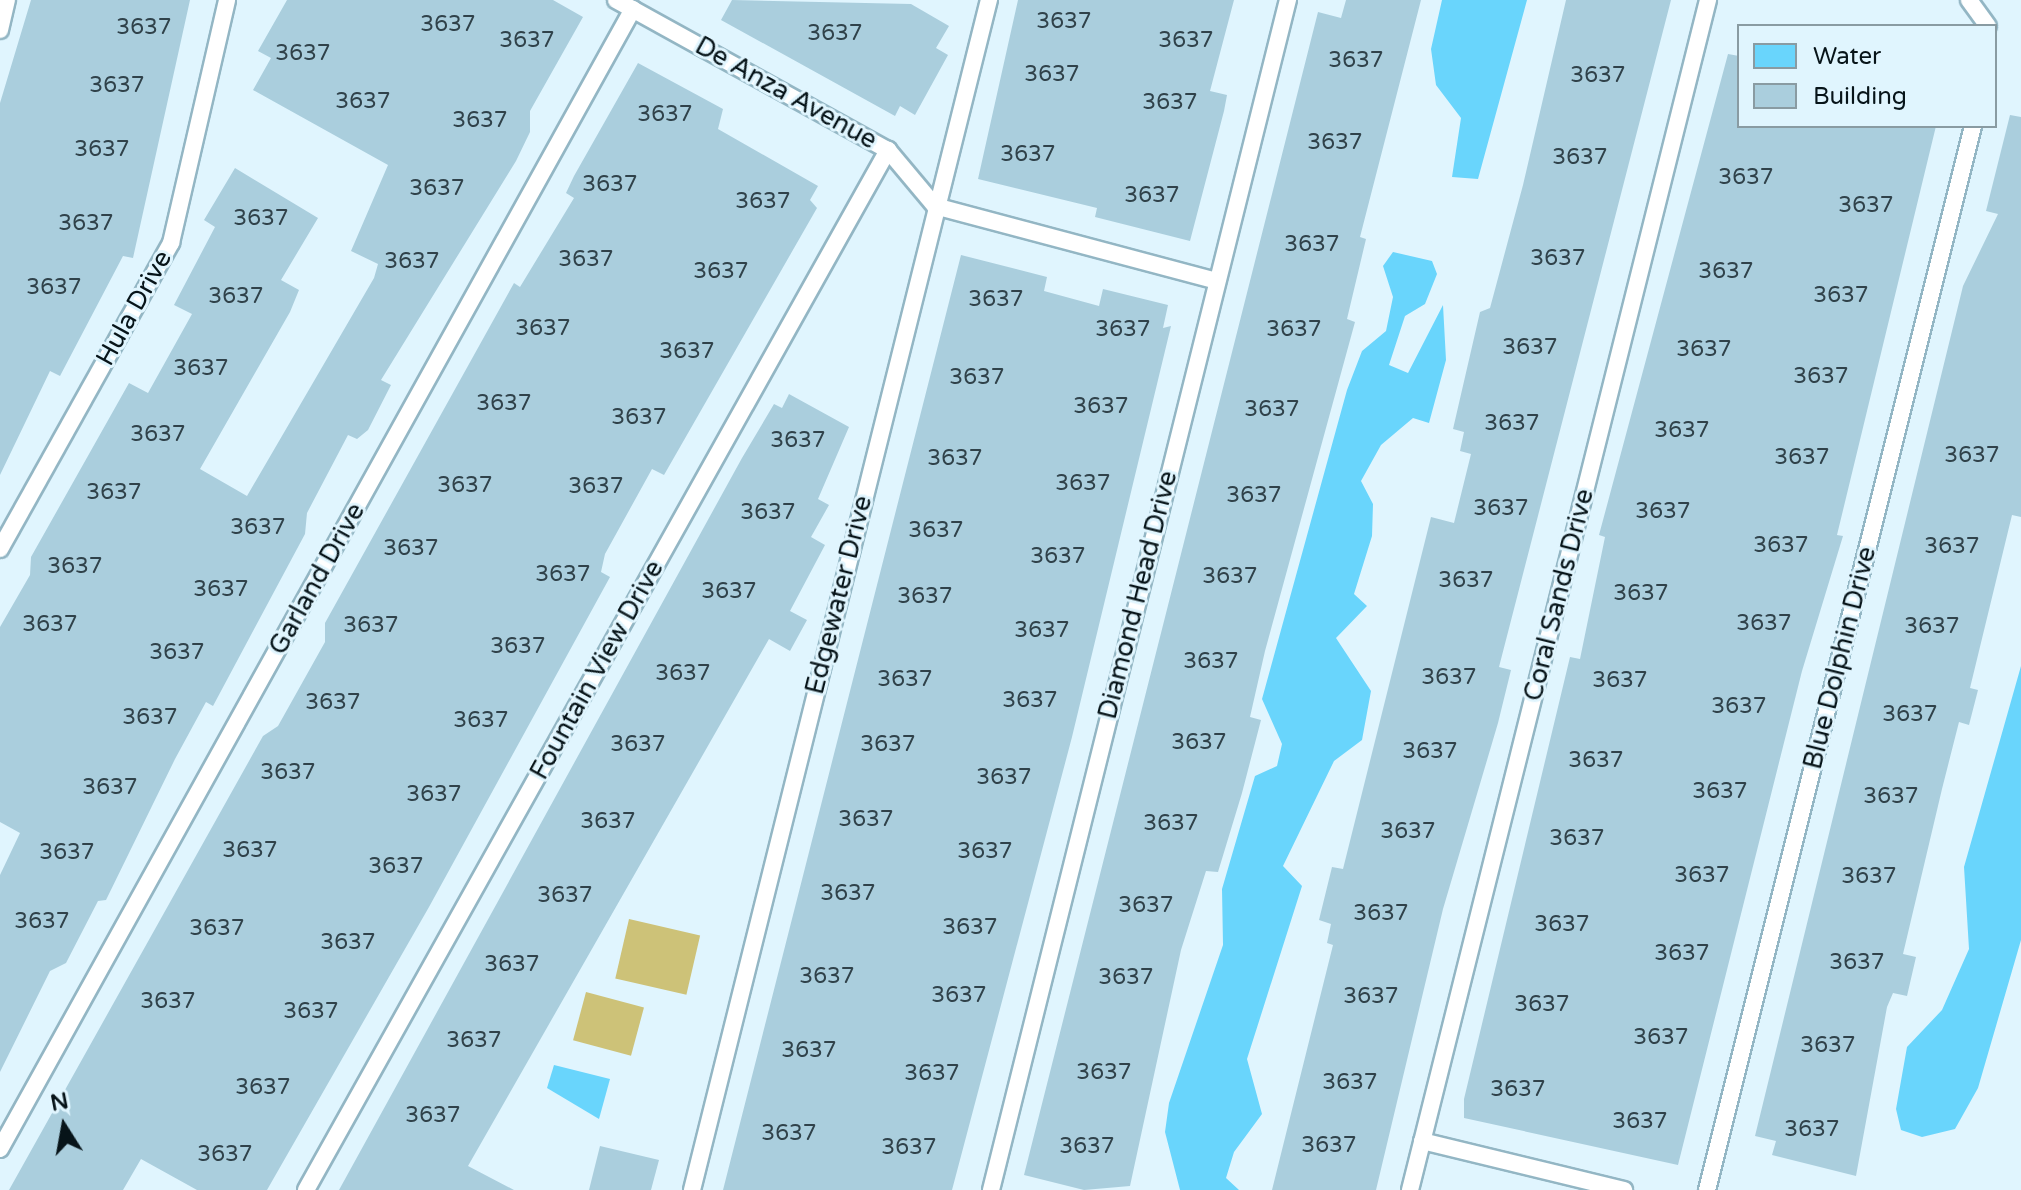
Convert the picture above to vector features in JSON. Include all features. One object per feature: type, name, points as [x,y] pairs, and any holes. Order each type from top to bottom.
[{"type":"lane","points":[[0,30],[7,0]]},
{"type":"lane","name":"Hula Drive","points":[[0,549],[171,243],[227,0]]},
{"type":"lane","name":"De Anza Avenue","points":[[616,0],[888,150],[935,206]]},
{"type":"lane","name":"Edgewater Drive","points":[[692,1190],[935,206],[989,0]]},
{"type":"lane","name":"Diamond Head Drive","points":[[991,1190],[1288,0]]},
{"type":"lane","name":"Coral Sands Drive","points":[[1410,1190],[1708,0]]},
{"type":"lane","points":[[1969,0],[1987,24]]},
{"type":"lane","name":"Garland Drive","points":[[0,1149],[633,9]]},
{"type":"lane","name":"Blue Dolphin Drive","points":[[1707,1190],[1972,128]]},
{"type":"lane","name":"Fountain View Drive","points":[[306,1190],[888,150]]},
{"type":"lane","points":[[935,206],[1217,281]]},
{"type":"lane","points":[[1422,1141],[1624,1190]]},
{"type":"shaded area","points":[[629,919],[700,935],[686,995],[615,978]]},
{"type":"shaded area","points":[[586,992],[644,1008],[631,1056],[573,1040]]},
{"type":"water","points":[[1442,0],[1527,0],[1478,179],[1452,177],[1461,118],[1436,85],[1431,49]]},
{"type":"water","points":[[1393,252],[1432,261],[1437,274],[1425,304],[1405,316],[1389,365],[1408,373],[1443,305],[1446,360],[1429,423],[1413,418],[1381,445],[1361,481],[1373,504],[1372,536],[1354,594],[1367,606],[1336,638],[1371,691],[1362,740],[1334,761],[1283,866],[1302,886],[1247,1059],[1262,1114],[1234,1152],[1226,1178],[1239,1190],[1180,1190],[1165,1132],[1169,1103],[1223,945],[1222,889],[1255,776],[1277,766],[1282,744],[1262,699],[1347,390],[1362,351],[1386,331],[1393,297],[1383,266]]},
{"type":"water","points":[[2021,666],[2021,940],[1978,1088],[1955,1129],[1922,1137],[1901,1130],[1896,1109],[1907,1047],[1942,1010],[1969,949],[1964,867]]},
{"type":"water","points":[[554,1065],[610,1079],[599,1119],[547,1088]]},
{"type":"building","points":[[31,0],[190,0],[133,258],[123,256],[60,376],[50,371],[0,475],[0,103]]},
{"type":"building","points":[[287,0],[553,0],[583,17],[530,111],[530,132],[516,161],[381,380],[391,385],[368,430],[357,439],[348,435],[307,513],[305,534],[213,706],[206,702],[106,900],[98,901],[66,963],[50,971],[0,1072],[0,875],[20,833],[0,822],[0,627],[30,575],[31,557],[129,383],[148,393],[192,314],[174,305],[215,227],[204,220],[235,168],[318,218],[281,280],[299,290],[290,312],[200,469],[247,496],[374,278],[378,264],[351,251],[388,165],[253,90],[271,58],[258,51]]},
{"type":"building","points":[[732,0],[911,4],[949,26],[936,48],[948,55],[915,115],[900,106],[895,116],[721,20]]},
{"type":"building","points":[[1018,0],[1234,0],[1210,91],[1227,95],[1190,241],[1095,217],[1097,208],[978,179]]},
{"type":"building","points":[[1346,0],[1421,0],[1360,237],[1366,239],[1347,319],[1355,322],[1265,651],[1250,717],[1261,720],[1242,793],[1218,872],[1206,871],[1181,950],[1130,1186],[1084,1190],[1024,1175],[1318,12],[1341,18]]},
{"type":"building","points":[[1566,0],[1671,0],[1499,667],[1511,670],[1498,723],[1443,909],[1376,1190],[1272,1190],[1333,945],[1327,943],[1331,924],[1319,920],[1332,867],[1343,869],[1431,517],[1454,523],[1471,454],[1460,451],[1464,432],[1453,429],[1480,312],[1490,308],[1523,185]]},
{"type":"building","points":[[1728,54],[1737,56],[1737,128],[1936,128],[1837,535],[1843,536],[1802,671],[1678,1165],[1464,1118],[1464,1099],[1570,657],[1580,659],[1605,537],[1599,535]]},
{"type":"building","points":[[638,63],[723,109],[718,129],[818,186],[810,200],[817,208],[664,475],[652,469],[605,554],[601,572],[610,577],[429,907],[267,1190],[197,1190],[141,1159],[123,1190],[9,1190],[263,736],[278,726],[325,642],[325,623],[514,283],[520,287],[574,198],[566,193],[574,176]]},
{"type":"building","points":[[2010,115],[2021,117],[2021,517],[2012,515],[1970,688],[1978,690],[1969,725],[1959,722],[1942,789],[1903,954],[1916,957],[1907,996],[1893,993],[1887,1007],[1856,1176],[1772,1155],[1776,1141],[1755,1136],[1963,286],[1998,214],[1986,211]]},
{"type":"building","points":[[961,255],[1047,277],[1044,291],[1099,306],[1103,289],[1168,305],[1163,328],[1171,326],[1072,737],[952,1190],[723,1190]]},
{"type":"building","points":[[789,394],[849,427],[818,499],[829,505],[811,537],[825,545],[790,611],[807,620],[790,651],[769,639],[468,1166],[514,1190],[339,1190],[742,458],[774,404],[782,408]]},
{"type":"building","points":[[600,1146],[659,1160],[651,1190],[589,1190]]}]
